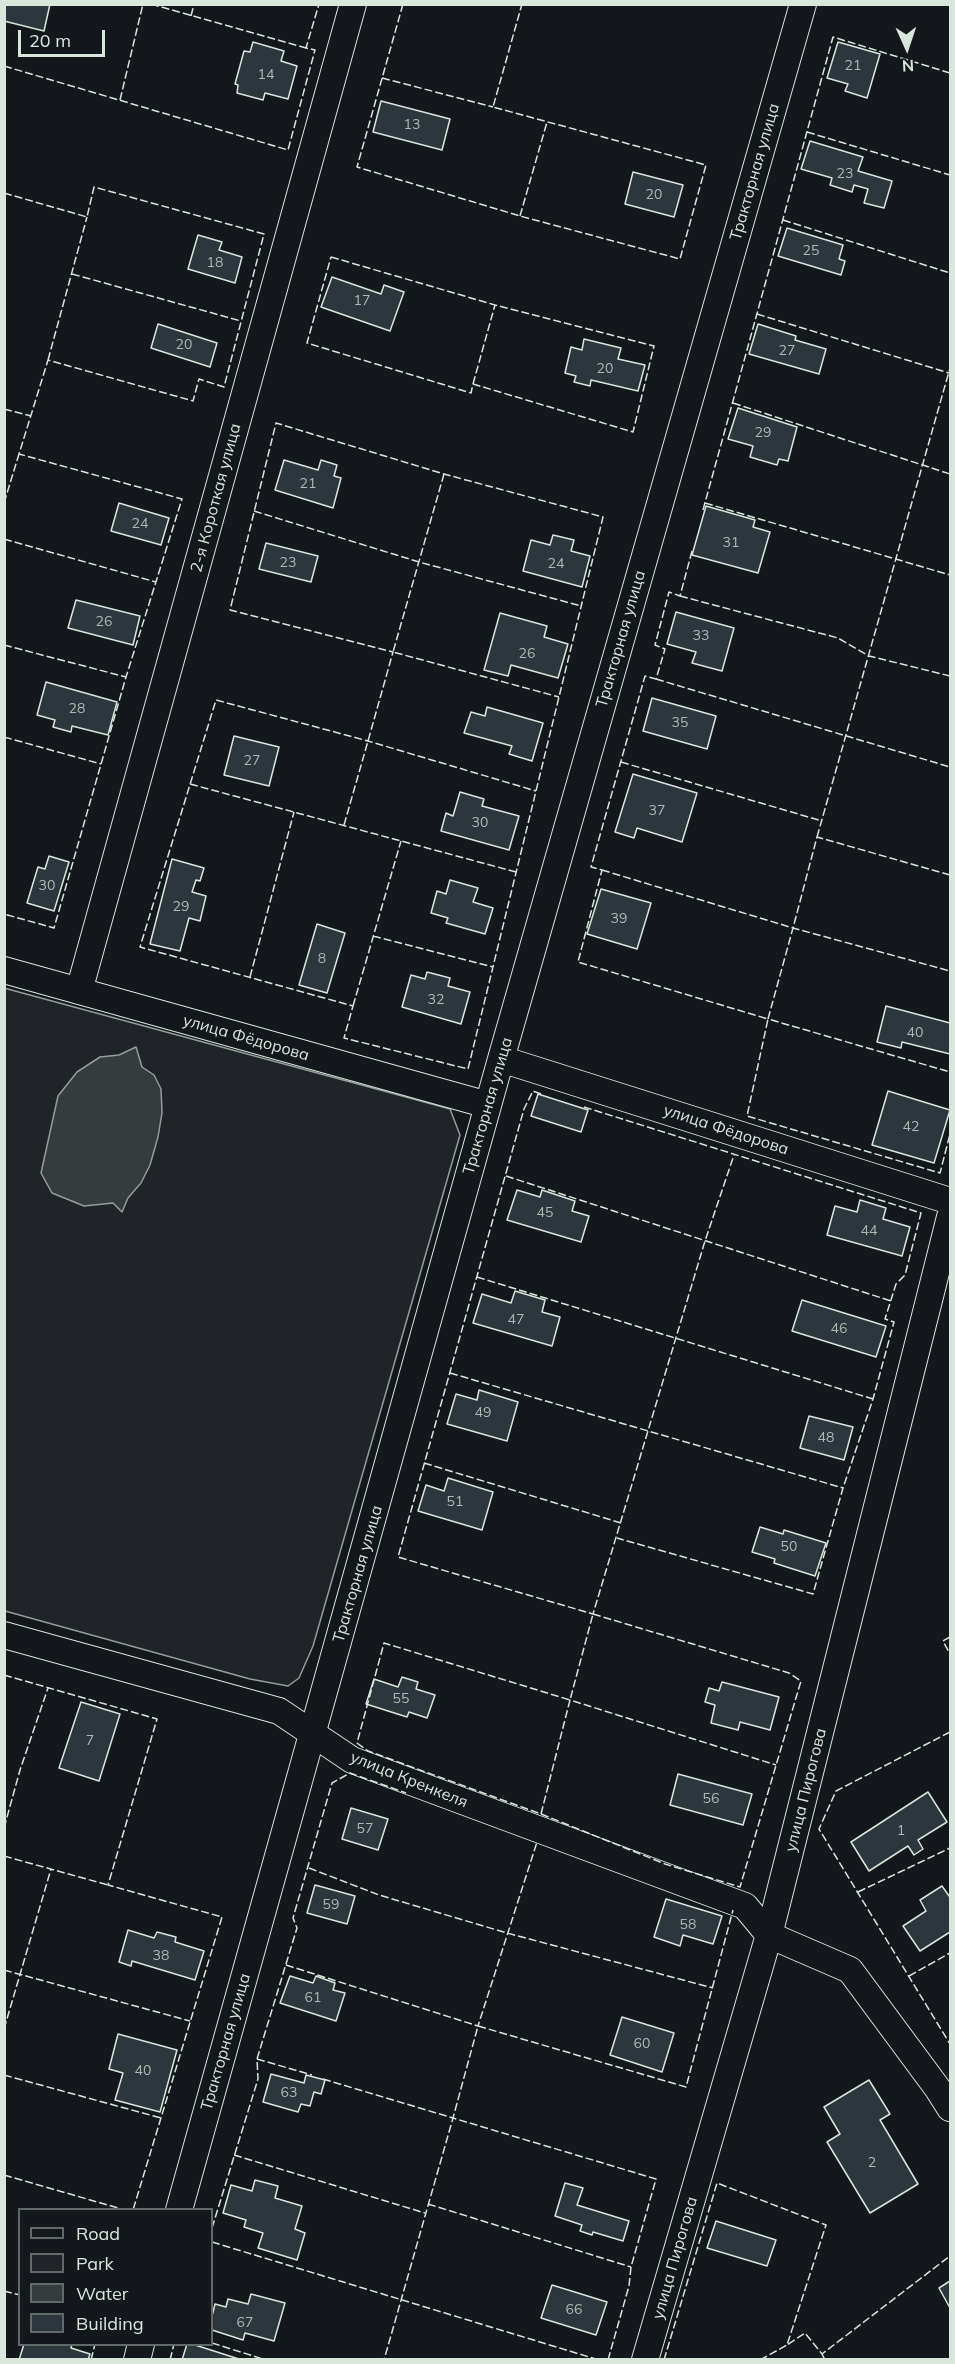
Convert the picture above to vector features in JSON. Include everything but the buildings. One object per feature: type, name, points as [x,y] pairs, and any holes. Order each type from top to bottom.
[{"type":"street","name":"2-я Короткая улица","points":[[80,991],[353,4]]},
{"type":"street","name":"Тракторная улица","points":[[180,2208],[501,1059],[803,4]]},
{"type":"street","name":"улица Фёдорова","points":[[4,970],[488,1105]]},
{"type":"street","name":"улица Фёдорова","points":[[501,1059],[951,1201]]},
{"type":"street","name":"улица Пирогова","points":[[645,2360],[769,1935],[951,1217]]},
{"type":"street","name":"улица Кренкеля","points":[[4,1635],[279,1711],[351,1760],[745,1906],[769,1935]]},
{"type":"street","points":[[769,1935],[850,1970],[951,2108]]},
{"type":"green space","points":[[4,988],[450,1109],[460,1135],[313,1646],[299,1678],[288,1686],[250,1679],[5,1611]]},
{"type":"water","points":[[136,1047],[142,1067],[154,1075],[161,1089],[162,1113],[150,1165],[141,1183],[128,1198],[122,1212],[113,1203],[84,1206],[52,1193],[41,1173],[58,1096],[77,1072],[100,1057],[119,1055]]},
{"type":"fence","points":[[120,100],[143,4]]},
{"type":"fence","points":[[151,4],[306,48]]},
{"type":"fence","points":[[191,16],[194,4]]},
{"type":"fence","points":[[4,66],[288,150],[315,50],[306,48],[319,4]]},
{"type":"fence","points":[[403,4],[357,167],[520,216],[680,259],[706,165],[493,107],[522,4]]},
{"type":"fence","points":[[703,510],[833,37],[950,73]]},
{"type":"fence","points":[[382,78],[493,107]]},
{"type":"fence","points":[[520,216],[547,122]]},
{"type":"fence","points":[[807,132],[950,175]]},
{"type":"fence","points":[[4,193],[87,217],[94,187],[264,234],[224,387],[199,379],[193,401],[48,360],[19,454],[182,499],[126,677],[54,928],[4,914]]},
{"type":"fence","points":[[48,360],[87,217]]},
{"type":"fence","points":[[783,220],[950,273]]},
{"type":"fence","points":[[331,257],[495,305],[654,346],[633,432],[473,384],[471,393],[307,343],[331,257]]},
{"type":"fence","points":[[72,274],[241,321]]},
{"type":"fence","points":[[473,384],[495,305]]},
{"type":"fence","points":[[757,314],[949,373]]},
{"type":"fence","points":[[817,837],[950,368]]},
{"type":"fence","points":[[733,403],[950,474]]},
{"type":"fence","points":[[4,409],[31,416]]},
{"type":"fence","points":[[344,825],[368,741],[393,652],[230,610],[276,423],[444,474],[603,517],[468,1069],[344,1038],[353,1006],[140,947],[216,700],[368,741],[536,791]]},
{"type":"fence","points":[[4,503],[19,454]]},
{"type":"fence","points":[[444,474],[393,652],[559,697]]},
{"type":"fence","points":[[705,503],[950,575]]},
{"type":"fence","points":[[254,511],[419,562],[581,606]]},
{"type":"fence","points":[[4,539],[156,582]]},
{"type":"fence","points":[[692,551],[680,596],[669,592],[655,645],[665,649],[656,679],[645,676],[591,867],[602,870],[578,962],[768,1019],[747,1116],[940,1173],[950,1134]]},
{"type":"fence","points":[[680,596],[838,638],[869,656],[950,676]]},
{"type":"fence","points":[[4,645],[126,677]]},
{"type":"fence","points":[[656,679],[950,767]]},
{"type":"fence","points":[[4,737],[101,764]]},
{"type":"fence","points":[[621,762],[822,821]]},
{"type":"fence","points":[[190,784],[516,872]]},
{"type":"fence","points":[[250,977],[294,812]]},
{"type":"fence","points":[[950,875],[817,837],[793,928],[950,971]]},
{"type":"fence","points":[[353,1006],[401,841]]},
{"type":"fence","points":[[602,870],[793,928],[768,1019],[950,1072]]},
{"type":"fence","points":[[373,936],[493,967]]},
{"type":"fence","points":[[541,1094],[533,1091],[524,1109],[398,1557],[593,1614],[705,1241],[734,1155]]},
{"type":"fence","points":[[584,1107],[921,1213],[905,1275],[896,1284],[885,1319],[894,1322],[873,1399],[843,1488],[813,1594],[617,1538]]},
{"type":"fence","points":[[506,1176],[891,1301]]},
{"type":"fence","points":[[477,1277],[873,1399]]},
{"type":"fence","points":[[450,1373],[843,1488]]},
{"type":"fence","points":[[424,1463],[621,1523]]},
{"type":"fence","points":[[593,1614],[789,1673],[801,1681],[740,1887],[665,1864],[541,1814],[368,1751],[357,1743],[384,1643],[570,1700],[593,1614]]},
{"type":"fence","points":[[950,1637],[943,1641],[950,1654]]},
{"type":"fence","points":[[4,1675],[157,1719],[108,1885],[222,1917],[134,2208]]},
{"type":"fence","points":[[4,1828],[20,1770],[48,1688]]},
{"type":"fence","points":[[541,1814],[570,1700],[776,1765]]},
{"type":"fence","points":[[950,1732],[836,1791],[819,1829],[950,2044]]},
{"type":"fence","points":[[213,2225],[258,2079],[257,2059],[297,1928],[293,1918],[332,1783],[350,1773],[406,1793]]},
{"type":"fence","points":[[286,1965],[478,2026],[537,1842]]},
{"type":"fence","points":[[858,1892],[950,1848]]},
{"type":"fence","points":[[4,1856],[108,1885]]},
{"type":"fence","points":[[309,1868],[379,1895],[507,1933],[713,1988]]},
{"type":"fence","points":[[4,2029],[51,1869]]},
{"type":"fence","points":[[608,2360],[656,2179],[453,2118],[478,2026],[686,2087],[733,1910]]},
{"type":"fence","points":[[909,1976],[950,1953]]},
{"type":"fence","points":[[4,1970],[190,2021]]},
{"type":"fence","points":[[257,2059],[312,2075]]},
{"type":"fence","points":[[4,2075],[161,2118]]},
{"type":"fence","points":[[323,2079],[453,2118],[384,2360]]},
{"type":"fence","points":[[234,2155],[425,2213]]},
{"type":"fence","points":[[4,2175],[118,2208]]},
{"type":"fence","points":[[664,2360],[717,2183],[826,2225],[787,2345],[805,2333],[822,2354],[950,2256]]},
{"type":"fence","points":[[428,2204],[631,2267]]},
{"type":"fence","points":[[213,2242],[599,2360]]},
{"type":"fence","points":[[4,2291],[18,2294]]},
{"type":"fence","points":[[213,2343],[266,2360]]},
{"type":"fence","points":[[760,2360],[787,2345]]},
{"type":"fence","points":[[91,2360],[94,2346]]},
{"type":"fence","points":[[170,2360],[174,2346]]},
{"type":"fence","points":[[822,2354],[825,2360]]}]
